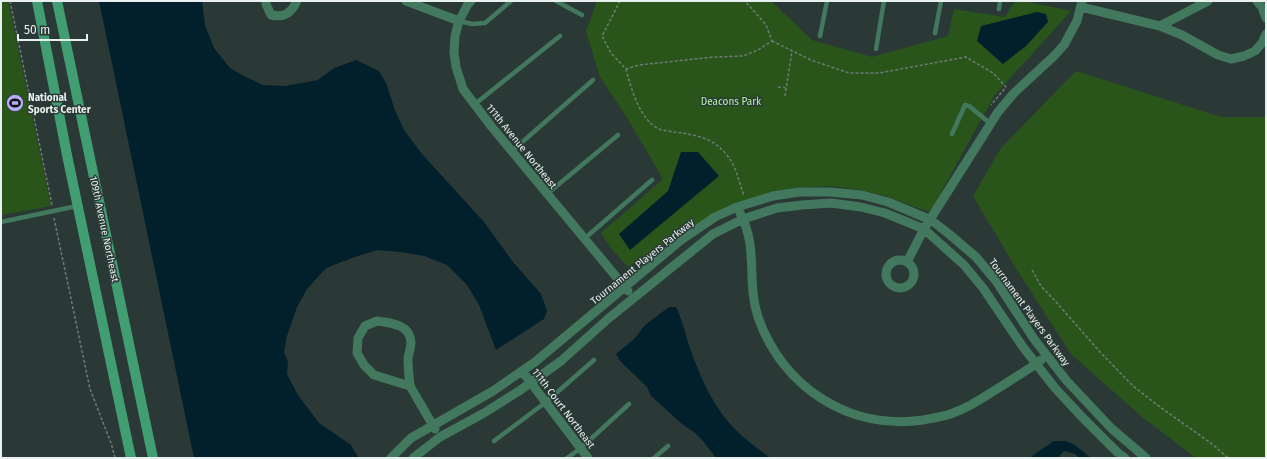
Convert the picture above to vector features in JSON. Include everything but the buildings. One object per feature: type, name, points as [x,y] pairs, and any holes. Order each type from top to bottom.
[{"type":"main road","name":"109th Avenue Northeast","points":[[37,1],[68,160],[79,205],[131,458]]},
{"type":"main road","name":"109th Avenue Northeast","points":[[58,1],[153,458]]},
{"type":"street","points":[[266,1],[271,15],[280,17],[289,13],[297,1]]},
{"type":"street","points":[[406,1],[459,21]]},
{"type":"street","name":"111th Avenue Northeast","points":[[471,1],[459,21],[455,36],[454,52],[456,67],[463,89],[547,194],[634,298]]},
{"type":"street","points":[[1160,26],[1208,1]]},
{"type":"street","points":[[1257,1],[1262,7],[1266,18]]},
{"type":"street","points":[[907,262],[924,229],[998,112],[1014,93],[1064,45],[1077,21],[1081,4],[1160,26],[1182,35],[1218,55],[1231,59],[1255,52],[1262,43],[1266,34]]},
{"type":"street","name":"Tournament Players Parkway","points":[[391,458],[411,438],[493,391],[535,362],[681,240],[715,217],[737,207],[773,196],[799,192],[830,192],[862,195],[888,202],[931,220],[976,257],[996,281],[1034,339],[1066,380],[1111,428],[1146,458]]},
{"type":"street","points":[[413,458],[440,437],[484,413],[531,383],[561,361],[609,318],[714,234],[743,219],[777,208],[802,204],[831,203],[861,207],[885,213],[924,229],[964,265],[983,288],[1036,364],[1055,388],[1082,417],[1125,458]]},
{"type":"street","points":[[737,207],[747,230],[752,253],[752,288],[754,302],[758,316],[770,344],[789,372],[801,383],[815,394],[844,411],[877,420],[889,421],[913,421],[952,414],[968,407],[1036,364],[1046,355]]},
{"type":"street","points":[[410,386],[374,375],[364,365],[357,353],[358,338],[365,326],[377,321],[392,323],[402,327],[408,333],[411,341],[408,357],[410,386],[440,437]]},
{"type":"street","name":"111th Court Northeast","points":[[522,371],[588,458]]},
{"type":"lane","points":[[459,21],[472,24],[485,22],[511,1]]},
{"type":"lane","points":[[556,1],[582,15]]},
{"type":"lane","points":[[820,36],[826,1]]},
{"type":"lane","points":[[876,48],[884,1]]},
{"type":"lane","points":[[935,33],[941,1]]},
{"type":"lane","points":[[999,9],[1000,1]]},
{"type":"lane","points":[[475,104],[560,36]]},
{"type":"lane","points":[[512,151],[593,80]]},
{"type":"lane","points":[[952,134],[965,105],[969,106],[991,124]]},
{"type":"lane","points":[[547,194],[618,135]]},
{"type":"lane","points":[[584,239],[652,180]]},
{"type":"lane","points":[[1,222],[79,205]]},
{"type":"lane","points":[[494,441],[546,402],[594,360]]},
{"type":"lane","points":[[566,458],[580,448],[629,404]]},
{"type":"lane","points":[[654,458],[668,446]]},
{"type":"path","points":[[10,1],[90,388],[111,443],[115,458]]},
{"type":"path","points":[[620,1],[602,36],[611,53],[626,69],[631,89],[639,107],[651,123],[660,130],[700,136],[713,143],[726,154],[732,162],[746,204]]},
{"type":"path","points":[[745,1],[766,25],[772,41],[811,60],[849,73],[879,73],[966,57],[992,73],[1006,87]]},
{"type":"path","points":[[626,69],[639,65],[714,57],[743,56],[758,50],[772,41]]},
{"type":"path","points":[[784,96],[792,51]]},
{"type":"path","points":[[778,87],[786,88]]},
{"type":"path","points":[[1032,270],[1041,286],[1100,352],[1133,386],[1212,444],[1228,458]]},
{"type":"green space","name":"National Sports Center","points":[[1,1],[8,1],[51,206],[1,215]]},
{"type":"green space","name":"Deacons Park","points":[[597,1],[771,1],[812,40],[872,57],[948,36],[954,9],[1005,17],[1015,1],[1024,1],[1071,11],[994,96],[933,207],[928,212],[886,196],[861,190],[831,186],[794,188],[762,195],[706,219],[628,267],[611,248],[601,233],[663,179],[626,116],[600,77],[586,31]]},
{"type":"green space","points":[[1076,71],[1221,117],[1266,117],[1266,458],[1196,458],[1141,416],[1071,354],[1017,270],[973,196],[1001,148]]},
{"type":"water","points":[[99,1],[202,1],[205,25],[214,48],[230,68],[263,85],[285,86],[318,80],[334,68],[356,60],[379,71],[386,83],[395,110],[404,130],[422,154],[484,222],[513,262],[541,294],[547,311],[544,319],[496,350],[479,305],[467,285],[447,265],[424,256],[377,250],[326,268],[307,289],[297,307],[287,336],[284,352],[288,362],[287,374],[298,395],[319,423],[351,445],[358,458],[194,458]]},
{"type":"water","points":[[1037,12],[1046,14],[1048,22],[1026,46],[1003,64],[977,41],[981,26]]},
{"type":"water","points":[[681,152],[698,152],[719,176],[630,250],[619,234],[668,191]]},
{"type":"water","points":[[669,307],[676,307],[699,372],[715,404],[729,423],[741,435],[771,458],[716,458],[703,441],[651,396],[647,387],[620,361],[616,354],[635,338],[645,325]]},
{"type":"water","points":[[1054,441],[1066,441],[1075,445],[1091,458],[1079,458],[1075,454],[1064,451],[1058,458],[1029,458]]},
{"type":"place","name":"National Sports Center","points":[[15,103]]}]
